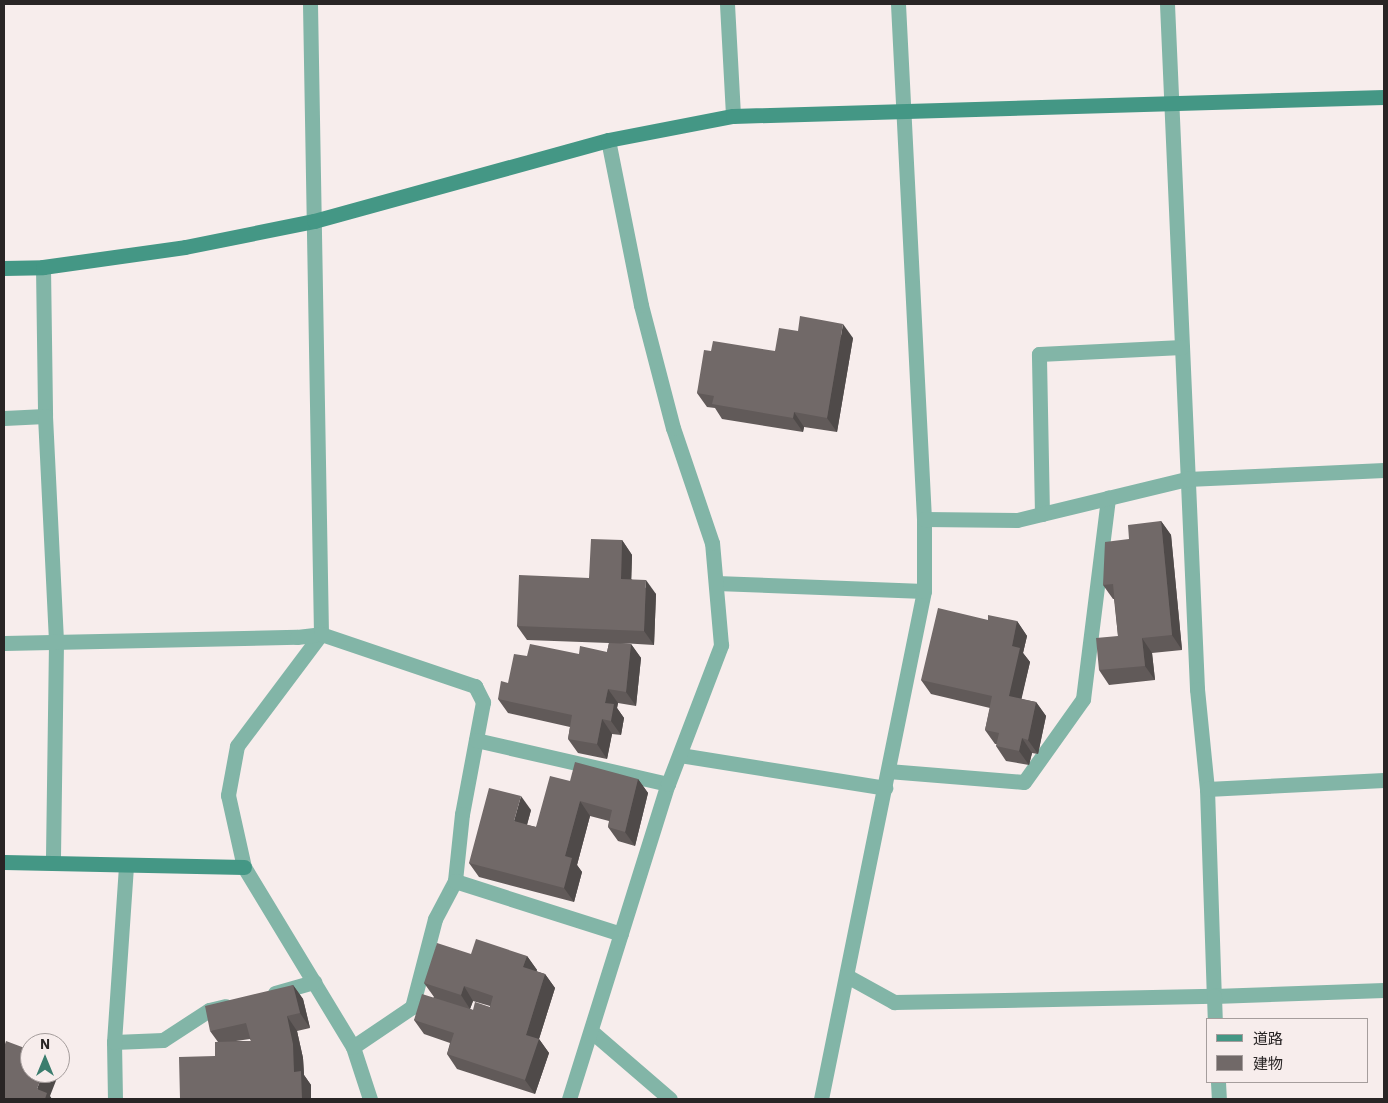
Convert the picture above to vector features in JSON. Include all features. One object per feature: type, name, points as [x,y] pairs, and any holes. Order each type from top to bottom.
[{"type":"street","points":[[310,4],[321,634],[237,746],[228,795],[244,867],[353,1047],[370,1099]]},
{"type":"street","points":[[727,4],[732,116]]},
{"type":"street","points":[[821,1099],[924,591],[924,518],[898,4]]},
{"type":"street","points":[[1167,4],[1197,690],[1207,789],[1215,1018]]},
{"type":"street","points":[[4,268],[43,267],[185,247],[314,222],[608,140],[732,116],[1384,96]]},
{"type":"street","points":[[569,1099],[668,784],[721,645],[712,543],[673,428],[640,305],[608,140]]},
{"type":"street","points":[[43,267],[45,416],[56,642],[53,863]]},
{"type":"street","points":[[1042,514],[1038,354],[1182,347]]},
{"type":"street","points":[[4,418],[45,416]]},
{"type":"street","points":[[924,518],[1017,520],[1187,479],[1384,470]]},
{"type":"street","points":[[888,771],[1024,782],[1083,699],[1108,498]]},
{"type":"street","points":[[716,583],[924,591]]},
{"type":"street","points":[[4,643],[321,634],[475,686],[483,702],[462,814],[455,881],[435,919],[412,1007],[353,1047]]},
{"type":"street","points":[[476,740],[668,784]]},
{"type":"street","points":[[680,755],[885,788]]},
{"type":"street","points":[[1207,789],[1384,780]]},
{"type":"street","points":[[4,862],[244,867]]},
{"type":"street","points":[[115,1099],[114,1042],[126,865]]},
{"type":"street","points":[[455,881],[621,934]]},
{"type":"street","points":[[847,976],[894,1002],[1214,996],[1384,990]]},
{"type":"street","points":[[257,998],[314,982]]},
{"type":"street","points":[[114,1042],[162,1040],[210,1010],[238,1003]]},
{"type":"street","points":[[591,1031],[670,1099]]},
{"type":"street","points":[[1218,1083],[1219,1099]]},
{"type":"building","points":[[800,316],[843,324],[827,418],[794,412],[793,418],[712,404],[714,396],[697,393],[704,350],[711,351],[713,341],[775,351],[779,328],[798,331]]},
{"type":"building","points":[[1161,521],[1172,635],[1142,638],[1145,666],[1099,670],[1096,638],[1118,636],[1113,584],[1103,585],[1105,542],[1129,539],[1128,525]]},
{"type":"building","points":[[591,539],[622,540],[621,579],[646,580],[644,631],[517,626],[519,575],[589,578]]},
{"type":"building","points":[[938,608],[988,620],[988,615],[1017,621],[1012,646],[1020,648],[1009,696],[1036,702],[1028,740],[1022,738],[1019,751],[996,746],[999,733],[985,730],[992,696],[921,680]]},
{"type":"building","points":[[609,643],[631,644],[626,692],[608,689],[605,703],[614,704],[611,721],[602,719],[597,744],[568,739],[572,715],[498,699],[501,681],[508,683],[514,654],[527,656],[530,644],[579,654],[580,646],[607,652]]},
{"type":"building","points":[[575,762],[638,779],[625,832],[608,827],[612,810],[580,801],[565,856],[572,858],[564,888],[469,863],[489,788],[521,796],[514,821],[536,827],[550,776],[570,781]]},
{"type":"building","points":[[476,939],[527,956],[523,967],[545,974],[526,1035],[539,1039],[525,1080],[447,1054],[454,1033],[414,1020],[422,994],[473,1010],[475,1002],[490,1007],[493,996],[464,986],[461,995],[424,983],[437,943],[471,954]]},
{"type":"building","points":[[293,985],[300,1013],[287,1016],[293,1044],[294,1072],[301,1071],[302,1099],[180,1099],[179,1057],[215,1056],[215,1042],[251,1041],[246,1023],[210,1031],[205,1006]]},
{"type":"building","points":[[6,1041],[20,1046],[20,1083],[39,1083],[37,1089],[47,1093],[45,1099],[4,1099],[4,1047]]}]
